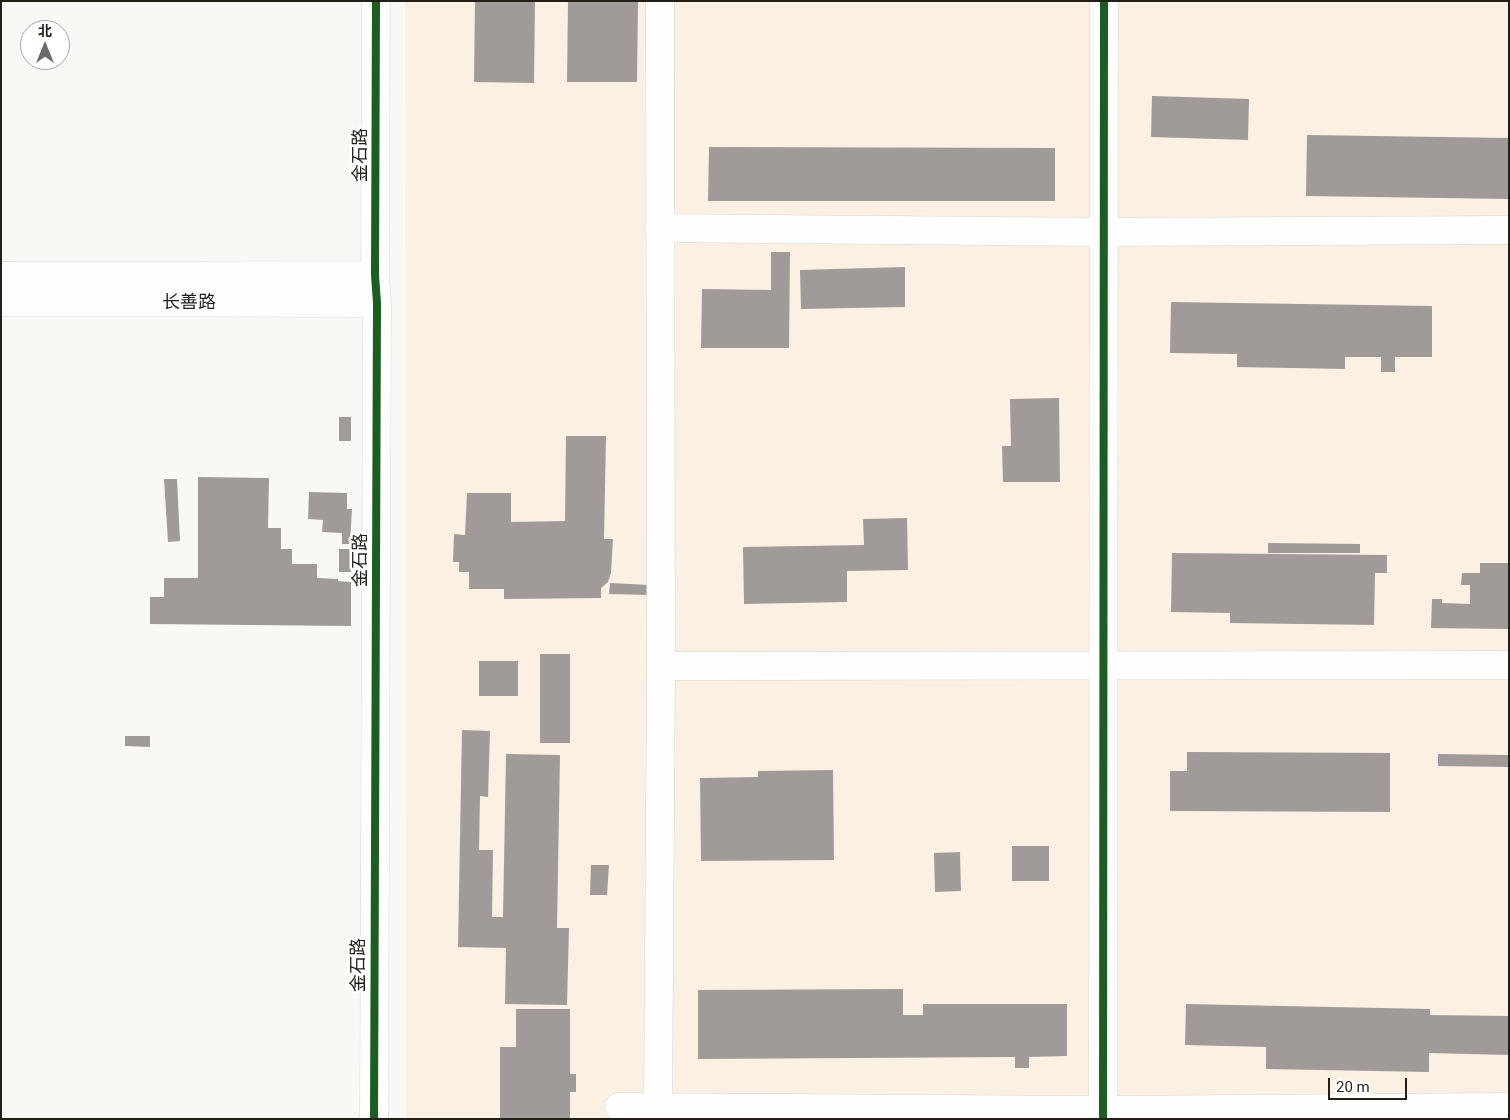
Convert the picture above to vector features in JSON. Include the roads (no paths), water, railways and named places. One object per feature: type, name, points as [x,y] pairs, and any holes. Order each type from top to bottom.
[{"type":"street","name":"金石路","points":[[374,1119],[377,303],[375,275],[376,1]]},
{"type":"street","points":[[658,1108],[661,666],[660,1]]},
{"type":"street","points":[[1103,1114],[1104,1]]},
{"type":"street","points":[[660,228],[1104,232],[1509,230]]},
{"type":"street","name":"长善路","points":[[1,276],[375,275]]},
{"type":"street","name":"长善路","points":[[1,302],[377,303]]},
{"type":"street","points":[[661,666],[1509,665]]},
{"type":"street","points":[[620,1107],[1103,1114],[1509,1107]]}]
